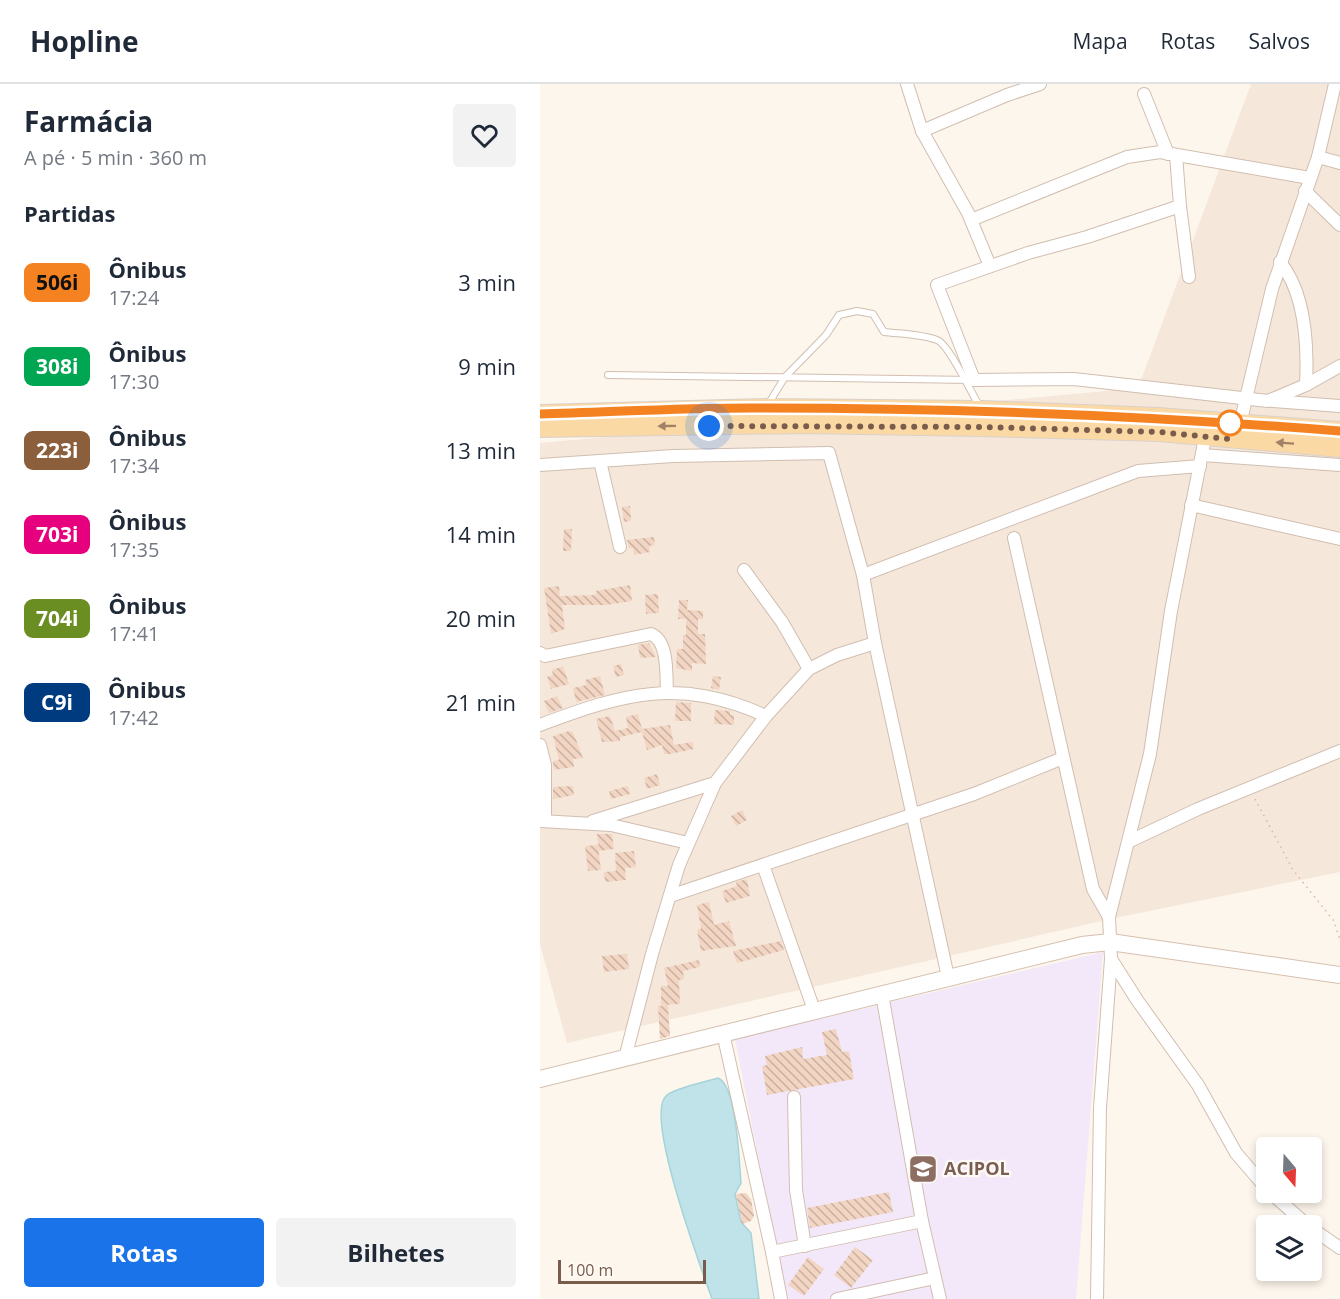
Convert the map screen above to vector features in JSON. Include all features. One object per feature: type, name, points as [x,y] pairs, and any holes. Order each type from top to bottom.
[{"type":"main road","points":[[540,414],[766,408],[982,410],[1158,417],[1340,431]]},
{"type":"main road","points":[[540,428],[887,425],[1159,432],[1202,453],[1340,448]]},
{"type":"street","points":[[908,84],[922,131],[971,220],[990,266]]},
{"type":"street","points":[[922,131],[1006,95],[1040,84]]},
{"type":"street","points":[[1240,424],[1280,262],[1318,157],[1335,84]]},
{"type":"street","points":[[1144,94],[1172,154],[1189,277]]},
{"type":"street","points":[[971,220],[1127,157],[1148,153],[1172,154],[1310,178]]},
{"type":"street","points":[[1318,157],[1340,163]]},
{"type":"street","points":[[1305,191],[1340,225]]},
{"type":"street","points":[[1180,206],[937,285],[968,380],[1074,379],[1247,399],[1340,406]]},
{"type":"street","points":[[1280,262],[1291,275],[1298,293],[1306,350],[1306,385]]},
{"type":"street","points":[[1268,401],[1306,385],[1340,366]]},
{"type":"street","points":[[540,465],[684,456],[829,453],[863,575],[875,643],[948,977]]},
{"type":"street","points":[[1097,1299],[1100,1108],[1110,951],[1109,917],[1130,841],[1150,754],[1171,611],[1202,453]]},
{"type":"street","points":[[863,575],[1138,471],[1202,453],[1340,465]]},
{"type":"street","points":[[600,461],[620,547]]},
{"type":"street","points":[[1191,505],[1340,539]]},
{"type":"street","points":[[1014,538],[1093,889],[1109,917]]},
{"type":"street","points":[[744,570],[782,622],[809,669]]},
{"type":"street","points":[[540,653],[545,656],[651,634],[657,636],[662,645],[667,693]]},
{"type":"street","points":[[625,1058],[670,896],[688,843],[715,783],[766,716],[809,669],[837,655],[875,643]]},
{"type":"street","points":[[540,725],[624,697],[667,693],[712,698],[741,705],[766,716]]},
{"type":"street","points":[[540,745],[545,765],[542,821],[590,823],[688,843]]},
{"type":"street","points":[[1130,841],[1249,788],[1340,751]]},
{"type":"street","points":[[670,896],[974,794],[1063,758]]},
{"type":"street","points":[[590,823],[715,783]]},
{"type":"street","points":[[763,865],[814,1011]]},
{"type":"street","points":[[540,1079],[1082,945],[1110,951],[1340,975]]},
{"type":"street","points":[[1110,951],[1137,1000],[1198,1085],[1236,1154],[1256,1177]]},
{"type":"street","points":[[882,994],[922,1221],[940,1299]]},
{"type":"street","points":[[723,1033],[781,1299]]},
{"type":"street","points":[[794,1097],[796,1190],[805,1246]]},
{"type":"street","points":[[1282,1203],[1296,1215]]},
{"type":"street","points":[[772,1252],[922,1221]]},
{"type":"street","points":[[1322,1236],[1340,1248]]},
{"type":"street","points":[[837,1299],[864,1296],[935,1278]]},
{"type":"lane","points":[[766,408],[784,377],[826,335],[839,315],[857,311],[873,314],[884,332],[939,340],[951,352],[982,410]]},
{"type":"lane","points":[[608,375],[968,380]]},
{"type":"path","points":[[1249,788],[1293,870],[1334,921],[1340,940]]},
{"type":"shaded area","points":[[1251,84],[1340,84],[1340,872],[1115,918],[567,1043],[540,944],[540,443],[1138,388]]},
{"type":"shaded area","name":"ACIPOL","points":[[1103,952],[1076,1299],[786,1299],[735,1039]]},
{"type":"water","points":[[718,1078],[724,1084],[733,1109],[741,1183],[735,1194],[741,1222],[751,1233],[759,1299],[712,1299],[677,1194],[662,1132],[661,1109],[666,1096],[683,1088]]},
{"type":"building","points":[[630,506],[631,521],[624,522],[622,507]]},
{"type":"building","points":[[564,529],[572,529],[571,551],[563,551]]},
{"type":"building","points":[[654,537],[655,545],[649,546],[650,552],[634,555],[633,548],[629,548],[627,540]]},
{"type":"building","points":[[630,585],[632,601],[606,605],[562,605],[565,629],[551,634],[544,588],[559,586],[560,596],[596,595],[596,591]]},
{"type":"building","points":[[658,594],[659,613],[646,614],[645,595]]},
{"type":"building","points":[[679,600],[688,600],[687,610],[703,611],[703,619],[698,619],[698,634],[705,634],[706,664],[692,663],[692,671],[676,668],[677,649],[683,649],[683,635],[686,635],[686,619],[678,619]]},
{"type":"building","points":[[649,643],[656,657],[640,658],[638,645]]},
{"type":"building","points":[[621,664],[624,675],[616,677],[613,666]]},
{"type":"building","points":[[563,666],[569,684],[551,689],[547,677],[553,675],[552,670]]},
{"type":"building","points":[[600,676],[605,695],[576,702],[573,688],[586,685],[585,680]]},
{"type":"building","points":[[713,676],[721,677],[719,690],[711,688]]},
{"type":"building","points":[[557,696],[563,708],[549,713],[544,701]]},
{"type":"building","points":[[676,702],[691,703],[691,721],[675,721]]},
{"type":"building","points":[[715,710],[730,711],[730,715],[734,715],[734,725],[714,724]]},
{"type":"building","points":[[638,714],[642,729],[670,725],[674,745],[693,742],[694,749],[664,754],[662,745],[647,750],[642,732],[620,737],[620,741],[602,742],[596,719],[610,716],[615,731],[628,728],[626,717]]},
{"type":"building","points":[[573,732],[583,758],[573,759],[574,767],[554,770],[553,761],[559,760],[553,736]]},
{"type":"building","points":[[657,774],[660,785],[647,789],[644,778]]},
{"type":"building","points":[[573,786],[574,795],[553,799],[553,787]]},
{"type":"building","points":[[628,786],[630,794],[611,799],[609,791]]},
{"type":"building","points":[[742,810],[747,820],[736,826],[731,816]]},
{"type":"building","points":[[597,834],[612,834],[614,849],[599,851]]},
{"type":"building","points":[[598,845],[601,870],[588,871],[585,846]]},
{"type":"building","points":[[634,851],[636,867],[625,868],[626,880],[605,882],[604,872],[616,871],[615,853]]},
{"type":"building","points":[[747,879],[750,896],[726,903],[722,891],[737,886],[736,882]]},
{"type":"building","points":[[709,902],[714,925],[729,921],[736,946],[701,951],[697,930],[701,929],[697,905]]},
{"type":"building","points":[[781,941],[784,950],[737,963],[733,951]]},
{"type":"building","points":[[627,954],[629,969],[604,972],[602,956]]},
{"type":"building","points":[[699,960],[700,967],[683,971],[684,979],[679,980],[680,1004],[661,1005],[661,986],[668,986],[664,968]]},
{"type":"building","points":[[668,1005],[670,1036],[660,1039],[658,1006]]},
{"type":"building","points":[[836,1029],[842,1052],[849,1051],[854,1079],[767,1095],[762,1066],[767,1065],[765,1056],[802,1047],[803,1059],[827,1055],[822,1032]]},
{"type":"building","points":[[889,1192],[893,1212],[810,1228],[807,1208]]},
{"type":"building","points":[[746,1193],[751,1199],[754,1216],[751,1221],[742,1224],[736,1194]]},
{"type":"building","points":[[855,1247],[873,1260],[851,1288],[834,1275]]},
{"type":"building","points":[[808,1257],[824,1269],[804,1296],[788,1285]]},
{"type":"bus line","name":"506i","points":[[540,414],[766,408],[982,410],[1158,417],[1340,431]]},
{"type":"place","name":"ACIPOL","points":[[923,1169]]},
{"type":"route","points":[[709,426],[804,424],[981,427],[1159,432],[1229,439],[1230,423]]}]
